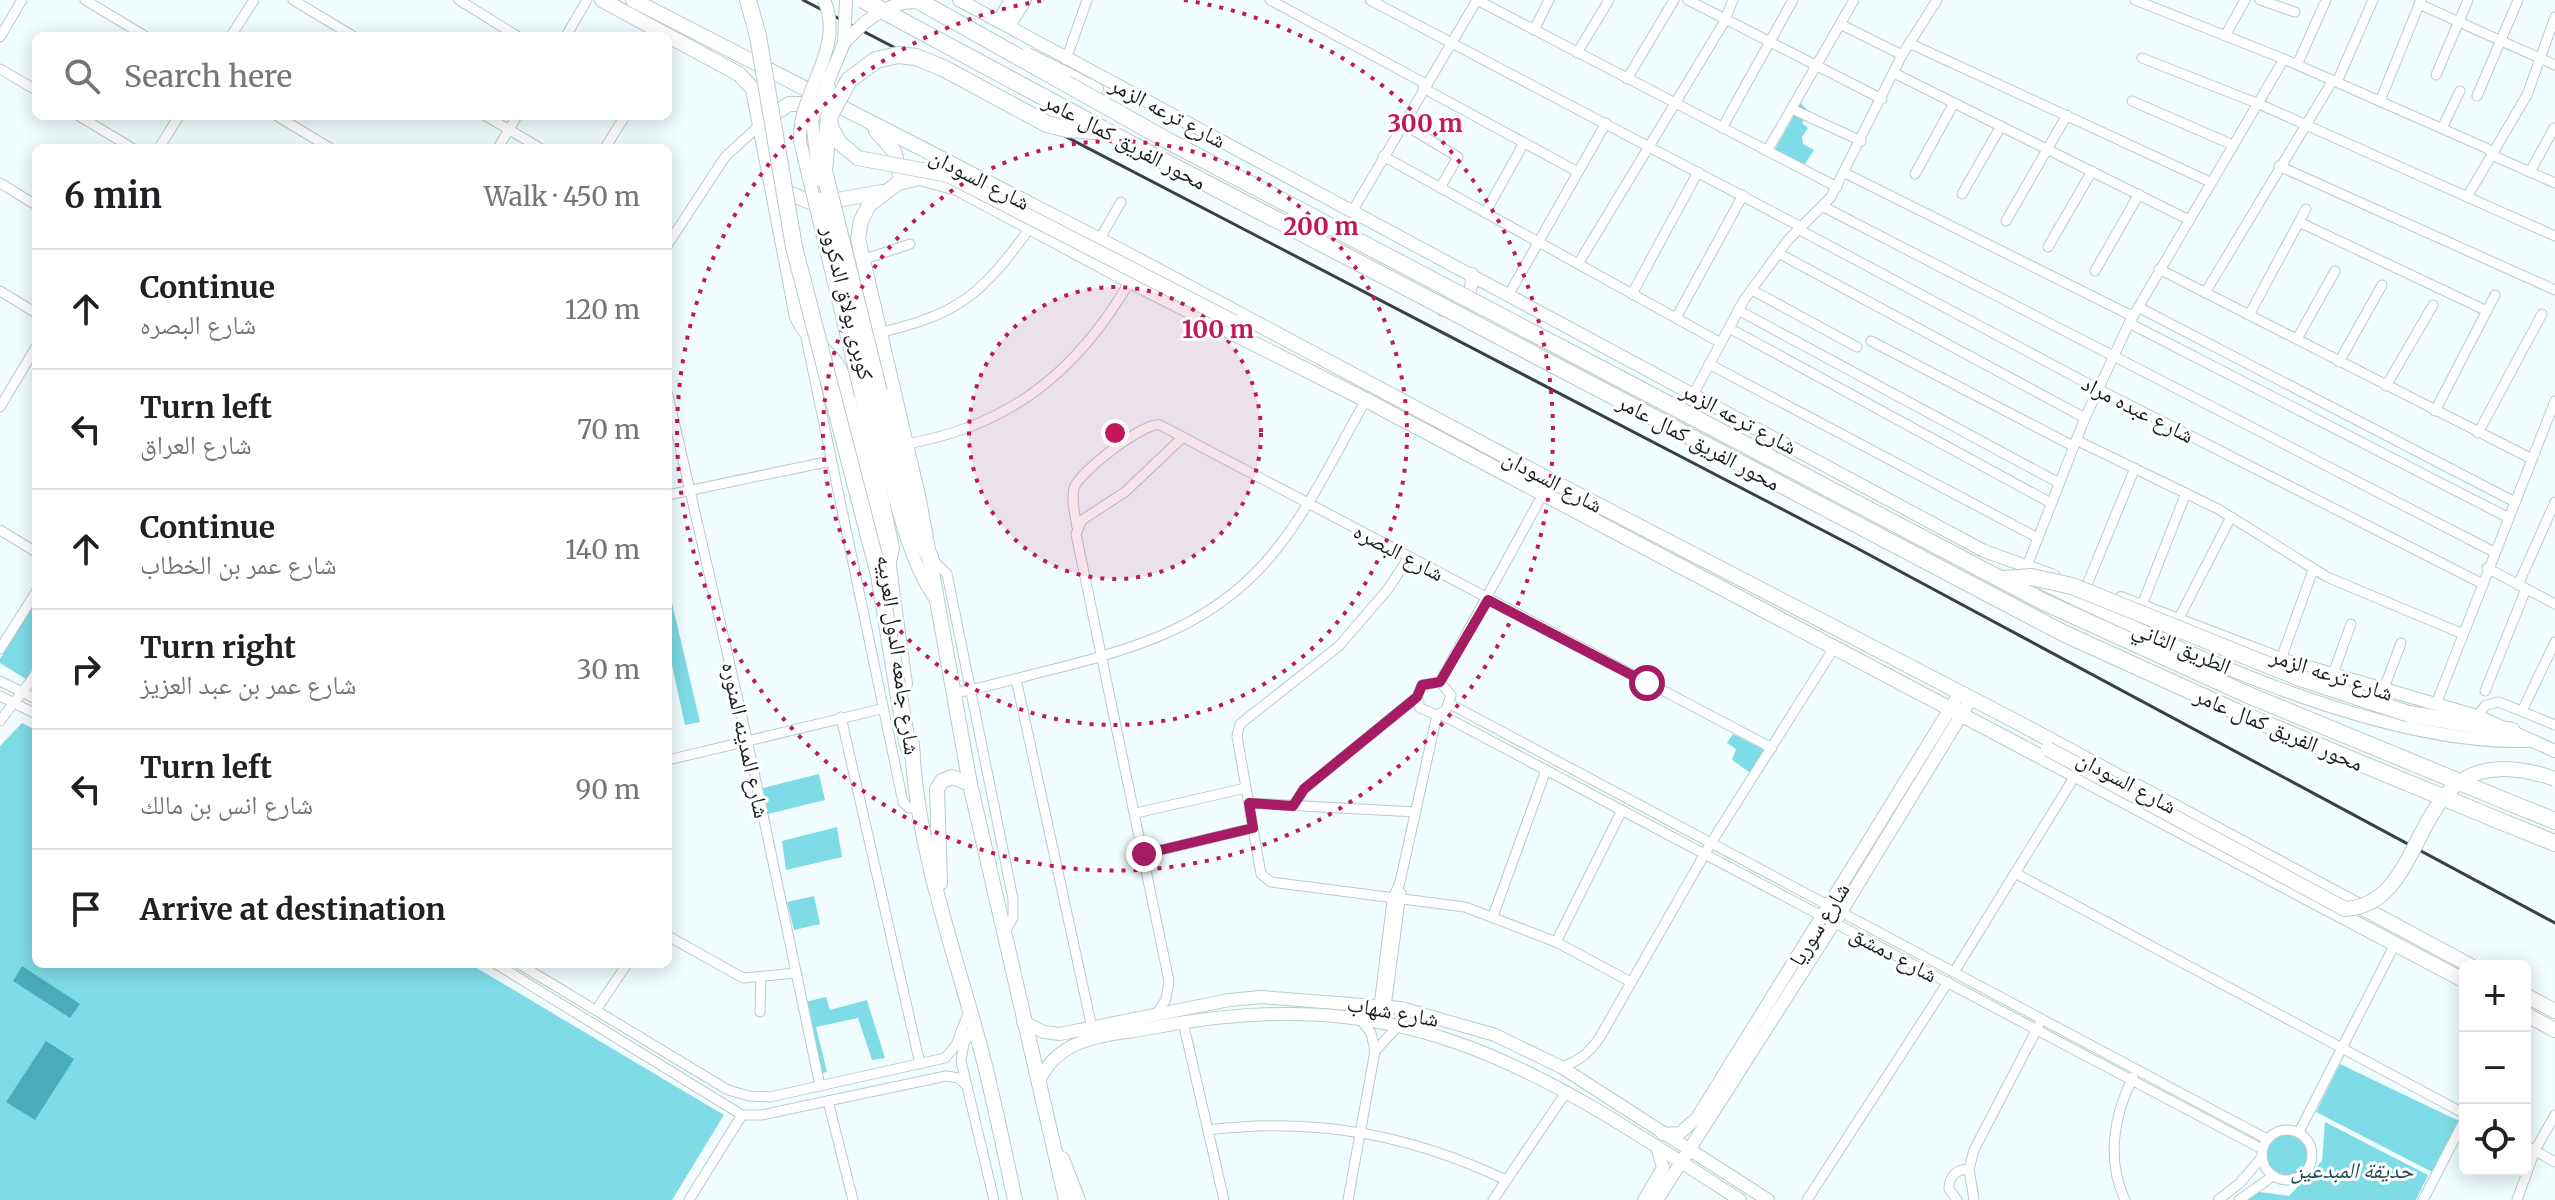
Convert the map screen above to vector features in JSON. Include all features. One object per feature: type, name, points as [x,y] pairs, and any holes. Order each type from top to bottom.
[{"type":"highway","points":[[748,0],[758,36],[794,247],[879,575],[907,742],[912,754]]},
{"type":"highway","name":"محور الفريق كمال عامر","points":[[917,0],[1172,143],[2003,579],[2189,669],[2555,821]]},
{"type":"highway","name":"محور الفريق كمال عامر","points":[[855,2],[2049,626],[2224,706],[2555,843]]},
{"type":"highway","points":[[930,557],[917,534],[870,394],[824,171],[829,117],[849,80],[876,60],[898,55],[916,57],[1047,124],[1108,132]]},
{"type":"highway","points":[[2003,579],[2032,577],[2072,586],[2300,678],[2409,714],[2512,731]]},
{"type":"main road","points":[[602,0],[653,32]]},
{"type":"main road","name":"شارع السودان","points":[[633,0],[1099,240],[1550,480],[2017,722],[2460,960]]},
{"type":"main road","points":[[672,43],[746,79],[756,97],[762,123],[789,104],[813,103],[841,109]]},
{"type":"main road","points":[[827,80],[831,127],[840,143],[858,158],[948,175],[1234,322],[1256,332],[1275,333]]},
{"type":"main road","points":[[866,121],[884,138],[899,161],[905,181]]},
{"type":"main road","name":"شارع جامعه الدول العربيه","points":[[762,123],[769,184],[794,303],[805,333],[833,357],[843,377],[889,567],[919,807],[941,916],[974,1027],[1015,1200]]},
{"type":"main road","points":[[905,181],[907,162],[918,148]]},
{"type":"main road","name":"شارع السودان","points":[[905,181],[957,188],[1130,281],[1366,400],[2459,978]]},
{"type":"main road","name":"شارع جامعه الدول العربيه","points":[[905,181],[882,192],[869,205],[861,221],[858,239],[906,444],[937,601],[962,691],[970,784],[1066,1200]]},
{"type":"main road","points":[[769,184],[815,204],[882,192]]},
{"type":"main road","points":[[1543,494],[1550,480]]},
{"type":"main road","points":[[2017,722],[2048,749],[2345,909],[2366,905],[2386,890],[2438,805],[2468,777],[2503,767],[2555,779]]},
{"type":"main road","points":[[941,916],[937,789],[942,781],[952,777],[970,784]]},
{"type":"main road","points":[[2531,998],[2555,1011]]},
{"type":"main road","points":[[2531,1017],[2555,1030]]},
{"type":"main road","points":[[1053,1145],[1069,1173],[1078,1200]]},
{"type":"street","points":[[0,37],[22,0]]},
{"type":"street","points":[[85,0],[138,32]]},
{"type":"street","points":[[234,32],[254,0]]},
{"type":"street","points":[[293,0],[346,32]]},
{"type":"street","points":[[459,0],[511,32]]},
{"type":"street","points":[[568,32],[587,0]]},
{"type":"street","name":"كوبرى بولاق الدكرور","points":[[824,0],[831,35],[803,110],[800,141],[912,550],[924,582],[937,601]]},
{"type":"street","name":"شارع ترعه الزمر","points":[[959,0],[1004,23],[1066,66],[1353,210],[1984,551],[2142,605],[2281,659],[2481,718],[2555,751]]},
{"type":"street","points":[[1004,23],[1011,0]]},
{"type":"street","points":[[1004,23],[1025,0]]},
{"type":"street","points":[[1066,66],[1087,0]]},
{"type":"street","points":[[1270,0],[1578,172]]},
{"type":"street","name":"شارع عبده مراد","points":[[1370,0],[1743,195],[2098,389],[2481,583]]},
{"type":"street","points":[[1353,210],[1477,0],[1837,187]]},
{"type":"street","points":[[1534,30],[1549,0]]},
{"type":"street","points":[[1577,53],[1609,0]]},
{"type":"street","points":[[1627,79],[1674,0]]},
{"type":"street","points":[[1688,0],[1882,99]]},
{"type":"street","points":[[1578,264],[1647,145],[1723,24],[1733,0]]},
{"type":"street","points":[[1722,128],[1793,0]]},
{"type":"street","points":[[1767,151],[1854,0]]},
{"type":"street","points":[[2135,0],[2335,81],[2486,148],[2493,155],[2555,183]]},
{"type":"street","points":[[2225,36],[2245,0]]},
{"type":"street","points":[[2260,0],[2295,12]]},
{"type":"street","points":[[2297,65],[2326,0]]},
{"type":"street","points":[[2205,293],[2279,166],[2335,81],[2372,2],[2360,0]]},
{"type":"street","points":[[2436,75],[2468,0]]},
{"type":"street","points":[[2477,96],[2518,0]]},
{"type":"street","points":[[844,43],[886,6],[917,1],[1066,66],[1097,89]]},
{"type":"street","points":[[1694,393],[1738,310],[1778,253],[1824,207],[1837,187],[1902,55],[1934,1]]},
{"type":"street","name":"كوبرى بولاق الدكرور","points":[[855,2],[844,43],[812,120],[814,154],[870,394],[893,548],[889,567]]},
{"type":"street","points":[[2380,101],[2420,2],[2555,65]]},
{"type":"street","points":[[2467,197],[2527,95],[2552,33],[2555,17]]},
{"type":"street","points":[[1840,24],[1902,55]]},
{"type":"street","points":[[1909,43],[2210,182]]},
{"type":"street","points":[[2142,58],[2308,125],[2555,236]]},
{"type":"street","points":[[2027,566],[2085,418],[2133,315],[2284,59]]},
{"type":"street","points":[[0,69],[32,88]]},
{"type":"street","points":[[1894,73],[2187,219]]},
{"type":"street","points":[[2442,128],[2460,91]]},
{"type":"street","points":[[2132,101],[2233,145]]},
{"type":"street","points":[[1915,174],[1954,103]]},
{"type":"street","points":[[1792,109],[1861,141]]},
{"type":"street","points":[[2006,221],[2067,115]]},
{"type":"street","points":[[86,120],[125,144]]},
{"type":"street","points":[[162,144],[176,120]]},
{"type":"street","points":[[284,120],[323,144]]},
{"type":"street","points":[[493,120],[533,144]]},
{"type":"street","points":[[500,144],[515,120]]},
{"type":"street","points":[[608,144],[622,120]]},
{"type":"street","points":[[672,238],[725,157],[762,123]]},
{"type":"street","points":[[1476,329],[1472,313],[1476,302],[1488,291],[1504,291],[1538,243],[1606,123]]},
{"type":"street","points":[[1403,124],[1458,157],[1440,188]]},
{"type":"street","points":[[1962,194],[2001,126]]},
{"type":"street","points":[[2530,172],[2554,128]]},
{"type":"street","points":[[1485,213],[1524,143]]},
{"type":"street","points":[[1383,156],[1721,343]]},
{"type":"street","points":[[2279,166],[2555,290]]},
{"type":"street","points":[[2048,247],[2092,171]]},
{"type":"street","points":[[1632,294],[1698,172]]},
{"type":"street","points":[[1845,173],[2515,502]]},
{"type":"street","points":[[0,183],[32,203]]},
{"type":"street","points":[[2095,271],[2139,194]]},
{"type":"street","points":[[1676,318],[1743,195]]},
{"type":"street","points":[[1099,240],[1121,202]]},
{"type":"street","points":[[1824,207],[2494,552]]},
{"type":"street","points":[[2249,315],[2306,209]]},
{"type":"street","points":[[2299,222],[2487,311]]},
{"type":"street","points":[[878,333],[935,317],[973,295],[997,274],[1030,228]]},
{"type":"street","points":[[862,260],[910,244]]},
{"type":"street","points":[[1778,253],[2085,418]]},
{"type":"street","points":[[2159,269],[2532,459]]},
{"type":"street","points":[[2297,339],[2335,271]]},
{"type":"street","points":[[1440,310],[1451,309],[1465,300],[1472,286],[1472,274]]},
{"type":"street","points":[[906,444],[975,426],[1026,399],[1076,356],[1130,281]]},
{"type":"street","points":[[2339,362],[2382,285]]},
{"type":"street","points":[[1752,290],[1857,347]]},
{"type":"street","points":[[0,291],[32,311]]},
{"type":"street","points":[[2435,411],[2495,295]]},
{"type":"street","points":[[2386,386],[2433,305]]},
{"type":"street","points":[[1738,310],[2059,483]]},
{"type":"street","points":[[2478,433],[2542,314]]},
{"type":"street","points":[[2133,315],[2509,518]]},
{"type":"street","points":[[1729,328],[2051,503]]},
{"type":"street","points":[[805,333],[881,709],[903,802],[909,808],[919,807]]},
{"type":"street","points":[[1871,341],[2075,443],[2186,493],[2231,517],[2313,570],[2463,634]]},
{"type":"street","points":[[0,407],[32,354]]},
{"type":"street","points":[[1709,364],[2038,538]]},
{"type":"street","points":[[962,691],[1101,658],[1157,640],[1233,594],[1274,553],[1307,504],[1366,400]]},
{"type":"street","points":[[2436,704],[2555,401]]},
{"type":"street","name":"شارع المدينه المنوره","points":[[672,411],[747,739],[820,1086]]},
{"type":"street","name":"شارع البصره","points":[[1077,527],[1073,493],[1081,476],[1144,426],[1160,425],[1772,748]]},
{"type":"street","points":[[1157,1014],[1166,999],[1169,981],[1101,658],[1077,527],[1135,483],[1183,437]]},
{"type":"street","points":[[1759,481],[1780,483],[1789,475],[1788,457],[1775,437]]},
{"type":"street","points":[[672,494],[831,461]]},
{"type":"street","points":[[2086,587],[2135,468]]},
{"type":"street","points":[[1833,520],[1821,493],[1839,482],[1855,480]]},
{"type":"street","points":[[2142,605],[2186,493]]},
{"type":"street","points":[[1440,682],[1488,600],[1543,494]]},
{"type":"street","points":[[2485,691],[2555,502]]},
{"type":"street","points":[[2178,620],[2231,517]]},
{"type":"street","points":[[0,530],[32,550]]},
{"type":"street","name":"الطريق الثاني","points":[[1984,551],[2005,566],[2140,630],[2339,708],[2400,727],[2444,735],[2531,741]]},
{"type":"street","points":[[930,557],[947,574],[962,691],[1014,906],[1010,924],[1003,934]]},
{"type":"street","points":[[1409,557],[1388,589],[1339,646],[1240,724],[1237,736],[1261,874],[1266,880],[1465,907],[1556,942],[1631,982]]},
{"type":"street","points":[[2487,568],[2555,604]]},
{"type":"street","points":[[2281,659],[2313,570]]},
{"type":"street","points":[[0,649],[32,598]]},
{"type":"street","points":[[2333,674],[2351,624]]},
{"type":"street","points":[[2522,711],[2555,642]]},
{"type":"street","points":[[2383,691],[2401,643]]},
{"type":"street","points":[[1561,1067],[1576,1062],[1590,1052],[1711,843],[1834,648]]},
{"type":"street","points":[[1016,679],[1092,1028]]},
{"type":"street","points":[[0,721],[32,680]]},
{"type":"street","points":[[0,681],[32,697]]},
{"type":"street","points":[[1293,806],[1304,789],[1417,697],[1428,682],[1440,682],[1451,695],[1450,704],[1439,714],[1400,882],[1382,1006]]},
{"type":"street","points":[[0,696],[32,712]]},
{"type":"street","name":"شارع سوريا","points":[[1681,1162],[1966,696]]},
{"type":"street","points":[[1417,697],[1420,708],[1439,714]]},
{"type":"street","points":[[2481,718],[2499,702],[2555,725]]},
{"type":"street","name":"شارع دمشق","points":[[1450,704],[1711,843],[1948,982],[2264,1148]]},
{"type":"street","points":[[672,759],[881,709]]},
{"type":"street","name":"شارع دمشق","points":[[1439,714],[1705,854],[1954,972],[2137,1069],[2264,1148]]},
{"type":"street","points":[[841,717],[920,1064]]},
{"type":"street","points":[[1493,916],[1546,770]]},
{"type":"street","points":[[1954,972],[2075,776]]},
{"type":"street","points":[[1136,813],[1246,788]]},
{"type":"street","points":[[1249,803],[1416,812]]},
{"type":"street","points":[[1556,942],[1622,810]]},
{"type":"street","points":[[1144,854],[1253,828]]},
{"type":"street","points":[[2015,873],[2459,1114]]},
{"type":"street","name":"شارع سوريا","points":[[1659,1140],[1680,1133],[1697,1118],[1833,914]]},
{"type":"street","points":[[672,938],[738,976],[761,978],[796,973]]},
{"type":"street","points":[[2299,1132],[2395,944]]},
{"type":"street","points":[[503,968],[742,1115],[761,1115],[946,1076],[958,1078],[967,1086]]},
{"type":"street","points":[[526,968],[738,1094],[770,1097],[945,1058],[956,1045],[969,1011]]},
{"type":"street","points":[[596,1010],[624,968]]},
{"type":"street","points":[[760,1012],[761,978]]},
{"type":"street","points":[[1807,1200],[1948,982]]},
{"type":"street","name":"شارع شهاب","points":[[1023,1022],[1044,1032],[1060,1034],[1261,997],[1382,1006],[1495,1035],[1561,1067],[1659,1140],[1681,1162],[1740,1200]]},
{"type":"street","name":"شارع شهاب","points":[[1064,1048],[1183,1022],[1266,1012],[1400,1024],[1479,1049],[1567,1091],[1659,1140],[1688,1150],[1768,1200]]},
{"type":"street","points":[[1348,1200],[1375,1051],[1371,1033],[1360,1019]]},
{"type":"street","points":[[1974,1200],[1969,1169],[1974,1150],[2042,1019]]},
{"type":"street","points":[[1183,1022],[1224,1200]]},
{"type":"street","points":[[1375,1051],[1400,1024]]},
{"type":"street","points":[[974,1027],[961,1055],[994,1200]]},
{"type":"street","points":[[1038,1083],[1048,1065],[1064,1048],[1059,1043],[1060,1034]]},
{"type":"street","points":[[945,1058],[951,1068],[946,1076]]},
{"type":"street","points":[[2125,1200],[2114,1159],[2114,1131],[2122,1098],[2137,1069]]},
{"type":"street","points":[[1493,1200],[1567,1091]]},
{"type":"street","points":[[828,1101],[850,1198]]},
{"type":"street","points":[[689,1200],[742,1115]]},
{"type":"street","points":[[2517,1200],[2535,1150],[2555,1115]]},
{"type":"street","points":[[1208,1130],[1284,1124],[1361,1130],[1450,1155],[1506,1180]]},
{"type":"street","points":[[2218,1200],[2240,1183],[2264,1148],[2288,1129],[2299,1132],[2310,1143],[2309,1167],[2297,1178],[2273,1176],[2239,1200]]},
{"type":"street","points":[[2423,1200],[2459,1129]]},
{"type":"street","points":[[1644,1200],[1663,1168],[1659,1140]]},
{"type":"street","points":[[2264,1148],[2273,1176]]},
{"type":"street","points":[[2531,1148],[2555,1162]]},
{"type":"street","points":[[1657,1200],[1681,1162]]},
{"type":"street","points":[[1705,1178],[1706,1169],[1712,1165]]},
{"type":"street","points":[[1957,1200],[1949,1189],[1951,1178],[1959,1171],[1969,1169]]},
{"type":"green space","points":[[1798,100],[1809,112],[1802,123],[1808,128],[1802,137],[1803,144],[1814,150],[1803,167],[1774,151],[1792,119],[1788,117]]},
{"type":"green space","points":[[672,603],[700,722],[685,725],[672,665]]},
{"type":"green space","points":[[32,606],[32,669],[26,679],[0,663]]},
{"type":"green space","points":[[22,723],[32,728],[32,968],[477,968],[724,1115],[672,1200],[0,1200],[0,746]]},
{"type":"green space","points":[[1733,734],[1766,751],[1752,774],[1732,760],[1736,749],[1727,743]]},
{"type":"green space","points":[[819,774],[825,800],[768,814],[763,788]]},
{"type":"green space","points":[[837,827],[842,857],[786,870],[782,841]]},
{"type":"green space","points":[[814,896],[820,924],[794,930],[787,902]]},
{"type":"green space","points":[[826,997],[830,1010],[867,1000],[885,1058],[872,1060],[858,1018],[816,1027],[827,1072],[819,1074],[805,1002]]},
{"type":"green space","points":[[2340,1064],[2459,1121],[2434,1173],[2316,1112]]},
{"type":"green space","name":"حديقة المبدعين","points":[[2325,1122],[2428,1175],[2416,1200],[2247,1200],[2259,1192],[2289,1196],[2322,1161]]},
{"type":"green space","points":[[2287,1133],[2302,1139],[2308,1154],[2302,1169],[2287,1175],[2272,1169],[2266,1154],[2272,1139]]},
{"type":"shaded area","points":[[22,966],[80,1004],[70,1018],[13,981]]},
{"type":"shaded area","points":[[46,1041],[74,1059],[35,1120],[6,1102]]},
{"type":"railway","points":[[803,0],[1851,545],[2555,923]]},
{"type":"route","points":[[1144,854],[1253,828],[1249,803],[1293,806],[1304,789],[1417,697],[1422,685],[1434,680],[1440,682],[1488,600],[1647,683]]}]
